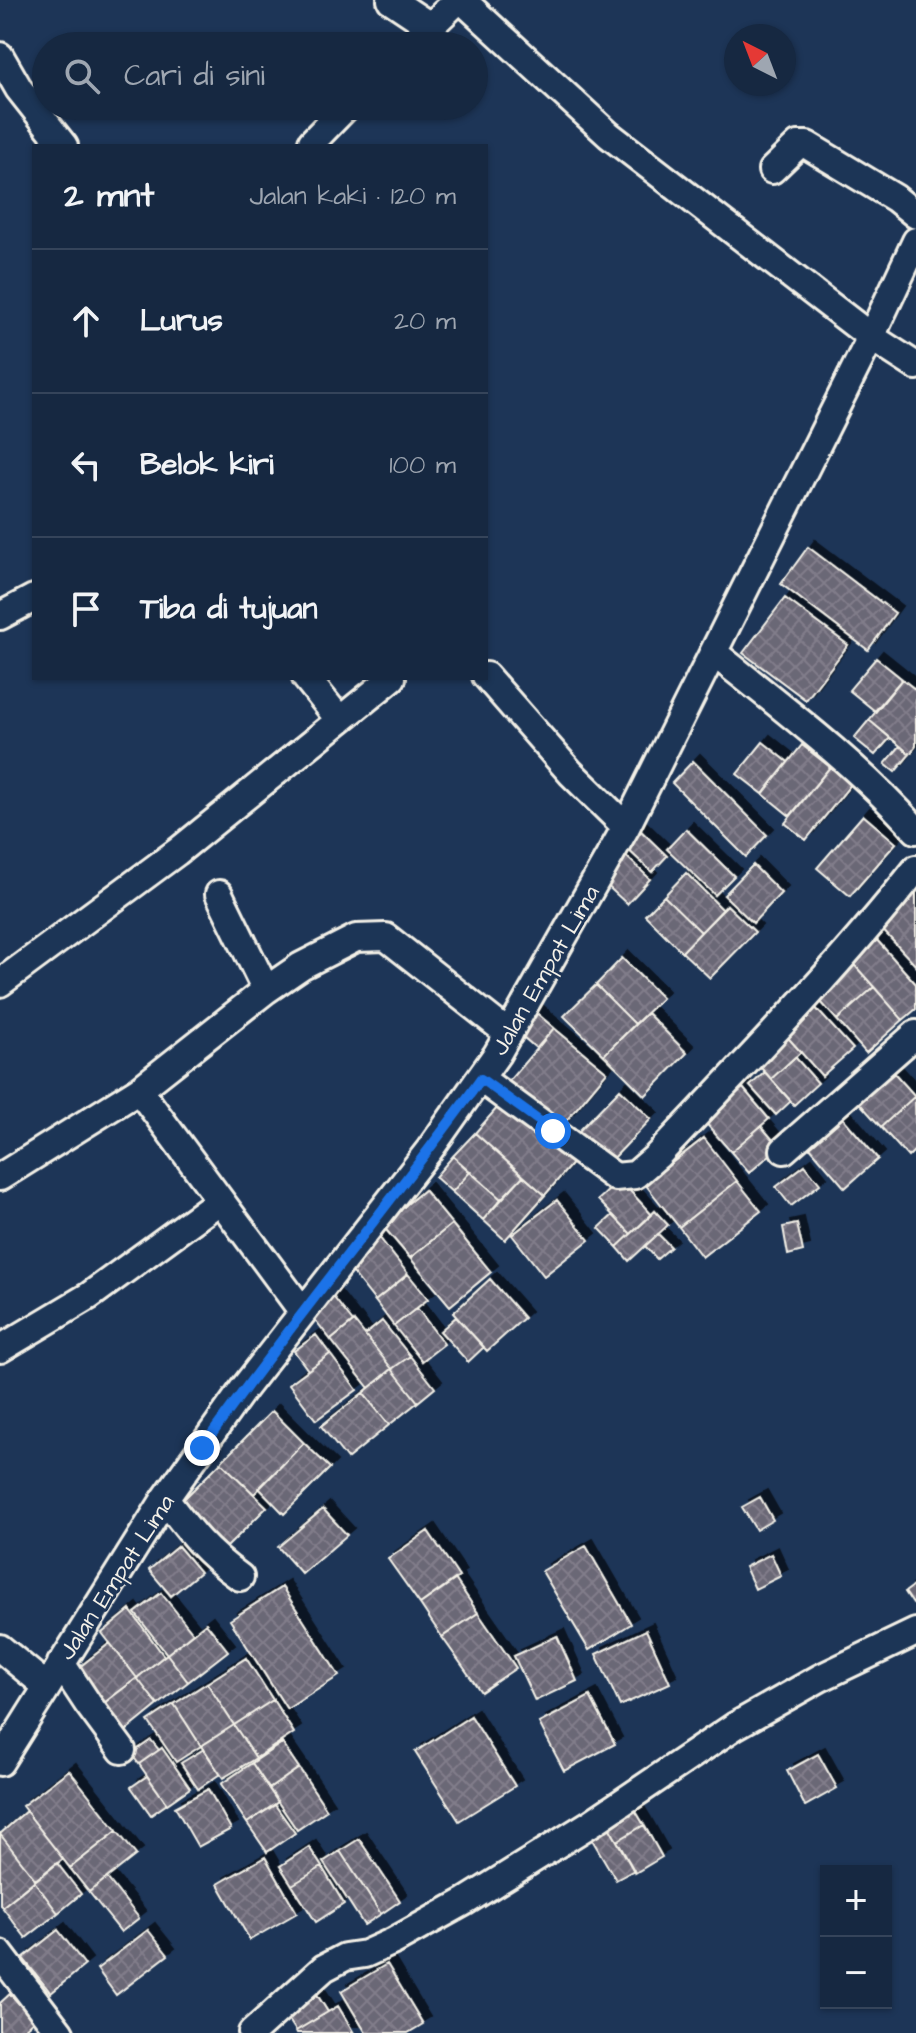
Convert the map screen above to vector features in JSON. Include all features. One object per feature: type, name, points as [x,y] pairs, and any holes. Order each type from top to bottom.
[{"type":"street","points":[[391,0],[430,26]]},
{"type":"street","points":[[424,32],[460,0],[609,135],[871,337],[916,366]]},
{"type":"street","points":[[0,56],[32,105]]},
{"type":"street","points":[[43,120],[62,144]]},
{"type":"street","points":[[312,142],[333,120]]},
{"type":"street","points":[[772,170],[798,145],[807,145],[895,198],[916,215]]},
{"type":"street","name":"Jalan Empat Lima","points":[[0,1762],[165,1499],[481,1079],[509,1034],[626,827],[916,241]]},
{"type":"street","points":[[0,616],[32,599]]},
{"type":"street","points":[[714,653],[830,745],[916,830]]},
{"type":"street","points":[[488,678],[571,773],[626,827]]},
{"type":"street","points":[[308,680],[339,719]]},
{"type":"street","points":[[0,983],[177,852],[389,680]]},
{"type":"street","points":[[481,1079],[615,1177],[635,1175],[657,1156],[784,1022],[870,927],[916,869]]},
{"type":"street","points":[[219,894],[266,990]]},
{"type":"street","points":[[0,1177],[139,1090],[301,966],[356,938],[386,937],[509,1034]]},
{"type":"street","points":[[784,1150],[916,1034]]},
{"type":"street","points":[[139,1090],[303,1312]]},
{"type":"street","points":[[0,1349],[89,1296],[219,1201]]},
{"type":"street","points":[[165,1499],[193,1538],[213,1558],[240,1577]]},
{"type":"street","points":[[252,2033],[324,1968],[345,1957],[365,1954],[394,1941],[466,1901],[593,1822],[735,1726],[820,1678],[916,1632]]},
{"type":"street","points":[[0,1648],[46,1686]]},
{"type":"street","points":[[61,1663],[122,1750]]},
{"type":"street","points":[[0,1954],[60,2033]]},
{"type":"building","points":[[808,547],[895,613],[868,650],[781,584]]},
{"type":"building","points":[[785,598],[848,645],[806,700],[743,653]]},
{"type":"building","points":[[876,658],[902,679],[875,711],[849,690]]},
{"type":"building","points":[[902,679],[916,690],[916,746],[910,754],[869,720]]},
{"type":"building","points":[[869,720],[890,738],[875,755],[854,738]]},
{"type":"building","points":[[763,742],[788,762],[763,794],[737,774]]},
{"type":"building","points":[[802,745],[830,767],[790,816],[763,794]]},
{"type":"building","points":[[900,746],[910,754],[895,772],[885,764]]},
{"type":"building","points":[[693,761],[767,835],[746,857],[672,783]]},
{"type":"building","points":[[830,767],[852,783],[806,840],[785,823]]},
{"type":"building","points":[[863,815],[896,843],[850,896],[817,868]]},
{"type":"building","points":[[639,829],[667,856],[652,872],[623,845]]},
{"type":"building","points":[[686,829],[734,876],[715,895],[667,849]]},
{"type":"building","points":[[625,855],[650,879],[627,904],[602,881]]},
{"type":"building","points":[[753,865],[781,893],[753,923],[724,895]]},
{"type":"building","points":[[686,873],[723,910],[701,932],[664,896]]},
{"type":"building","points":[[916,892],[916,966],[879,926]]},
{"type":"building","points":[[664,896],[701,932],[682,952],[645,915]]},
{"type":"building","points":[[727,905],[755,932],[710,978],[682,952]]},
{"type":"building","points":[[876,939],[916,984],[916,1009],[903,1020],[851,961]]},
{"type":"building","points":[[622,958],[662,998],[635,1024],[596,985]]},
{"type":"building","points":[[851,961],[874,987],[837,1020],[814,994]]},
{"type":"building","points":[[596,985],[635,1024],[604,1055],[564,1016]]},
{"type":"building","points":[[874,987],[903,1020],[866,1053],[837,1020]]},
{"type":"building","points":[[812,1004],[853,1049],[822,1076],[782,1031]]},
{"type":"building","points":[[533,1010],[554,1028],[537,1049],[516,1031]]},
{"type":"building","points":[[647,1013],[687,1053],[645,1096],[604,1055]]},
{"type":"building","points":[[554,1028],[607,1072],[561,1127],[508,1082]]},
{"type":"building","points":[[782,1031],[801,1052],[771,1079],[752,1058]]},
{"type":"building","points":[[795,1057],[818,1083],[794,1105],[771,1079]]},
{"type":"building","points":[[887,1065],[915,1096],[881,1127],[853,1096]]},
{"type":"building","points":[[765,1072],[791,1101],[776,1115],[750,1086]]},
{"type":"building","points":[[743,1088],[769,1119],[731,1152],[704,1121]]},
{"type":"building","points":[[620,1089],[651,1119],[609,1163],[577,1133]]},
{"type":"building","points":[[915,1096],[916,1149],[908,1157],[881,1127]]},
{"type":"building","points":[[505,1099],[574,1161],[545,1195],[475,1133]]},
{"type":"building","points":[[842,1117],[878,1159],[845,1188],[809,1146]]},
{"type":"building","points":[[761,1126],[779,1147],[749,1173],[731,1152]]},
{"type":"building","points":[[475,1133],[523,1176],[501,1199],[453,1156]]},
{"type":"building","points":[[704,1138],[737,1181],[679,1227],[645,1184]]},
{"type":"building","points":[[453,1156],[470,1172],[452,1192],[435,1177]]},
{"type":"building","points":[[805,1165],[820,1184],[791,1206],[776,1187]]},
{"type":"building","points":[[470,1172],[501,1199],[483,1220],[452,1192]]},
{"type":"building","points":[[523,1176],[545,1195],[505,1240],[483,1220]]},
{"type":"building","points":[[620,1180],[652,1215],[631,1234],[598,1200]]},
{"type":"building","points":[[737,1181],[761,1211],[702,1257],[679,1227]]},
{"type":"building","points":[[424,1190],[452,1224],[410,1258],[382,1225]]},
{"type":"building","points":[[557,1200],[589,1240],[544,1276],[512,1235]]},
{"type":"building","points":[[655,1211],[668,1225],[629,1261],[617,1247]]},
{"type":"building","points":[[613,1215],[631,1234],[617,1247],[599,1228]]},
{"type":"building","points":[[452,1224],[491,1272],[450,1306],[410,1258]]},
{"type":"building","points":[[797,1224],[803,1251],[788,1255],[783,1227]]},
{"type":"building","points":[[658,1234],[671,1247],[657,1259],[645,1246]]},
{"type":"building","points":[[379,1237],[408,1274],[375,1301],[346,1264]]},
{"type":"building","points":[[408,1274],[428,1299],[394,1326],[375,1301]]},
{"type":"building","points":[[490,1279],[524,1318],[487,1351],[453,1313]]},
{"type":"building","points":[[331,1294],[353,1322],[331,1340],[309,1312]]},
{"type":"building","points":[[417,1308],[444,1344],[422,1361],[394,1326]]},
{"type":"building","points":[[456,1317],[484,1347],[468,1362],[440,1331]]},
{"type":"building","points":[[354,1321],[392,1369],[369,1388],[331,1340]]},
{"type":"building","points":[[382,1321],[410,1356],[392,1369],[365,1335]]},
{"type":"building","points":[[316,1335],[330,1354],[308,1370],[294,1351]]},
{"type":"building","points":[[330,1354],[357,1390],[316,1420],[289,1384]]},
{"type":"building","points":[[410,1356],[435,1388],[418,1402],[392,1369]]},
{"type":"building","points":[[392,1369],[418,1402],[389,1425],[363,1393]]},
{"type":"building","points":[[363,1393],[389,1425],[347,1459],[321,1426]]},
{"type":"building","points":[[272,1411],[304,1443],[254,1494],[221,1462]]},
{"type":"building","points":[[304,1443],[330,1468],[284,1514],[259,1488]]},
{"type":"building","points":[[221,1462],[267,1507],[224,1550],[178,1505]]},
{"type":"building","points":[[760,1497],[773,1520],[756,1530],[742,1507]]},
{"type":"building","points":[[323,1509],[347,1535],[302,1574],[278,1547]]},
{"type":"building","points":[[428,1531],[459,1577],[420,1604],[388,1559]]},
{"type":"building","points":[[178,1546],[200,1572],[171,1596],[149,1570]]},
{"type":"building","points":[[586,1546],[631,1624],[589,1650],[542,1571]]},
{"type":"building","points":[[771,1554],[781,1576],[755,1589],[745,1567]]},
{"type":"building","points":[[455,1579],[478,1613],[442,1637],[420,1604]]},
{"type":"building","points":[[916,1584],[916,1601],[913,1604],[905,1592]]},
{"type":"building","points":[[282,1587],[339,1676],[287,1709],[230,1620]]},
{"type":"building","points":[[161,1593],[193,1633],[167,1654],[135,1613]]},
{"type":"building","points":[[130,1610],[164,1656],[137,1678],[102,1633]]},
{"type":"building","points":[[478,1613],[516,1668],[481,1692],[442,1637]]},
{"type":"building","points":[[206,1623],[228,1651],[188,1682],[167,1654]]},
{"type":"building","points":[[646,1630],[670,1683],[620,1706],[596,1654]]},
{"type":"building","points":[[557,1636],[577,1681],[535,1701],[514,1656]]},
{"type":"building","points":[[110,1643],[137,1678],[104,1703],[77,1669]]},
{"type":"building","points":[[167,1654],[188,1682],[158,1705],[137,1678]]},
{"type":"building","points":[[246,1658],[273,1700],[234,1725],[207,1683]]},
{"type":"building","points":[[137,1678],[158,1705],[126,1731],[104,1703]]},
{"type":"building","points":[[207,1683],[234,1725],[201,1746],[174,1704]]},
{"type":"building","points":[[590,1696],[615,1744],[564,1771],[539,1723]]},
{"type":"building","points":[[273,1700],[294,1733],[256,1758],[234,1725]]},
{"type":"building","points":[[174,1704],[201,1746],[176,1762],[148,1721]]},
{"type":"building","points":[[471,1716],[515,1786],[459,1821],[415,1752]]},
{"type":"building","points":[[234,1725],[256,1758],[223,1778],[201,1746]]},
{"type":"building","points":[[151,1740],[159,1750],[139,1764],[131,1754]]},
{"type":"building","points":[[282,1743],[299,1768],[269,1789],[252,1763]]},
{"type":"building","points":[[162,1748],[190,1788],[167,1804],[139,1764]]},
{"type":"building","points":[[204,1749],[220,1774],[198,1789],[181,1763]]},
{"type":"building","points":[[818,1754],[837,1788],[805,1806],[787,1771]]},
{"type":"building","points":[[252,1763],[278,1802],[247,1823],[221,1784]]},
{"type":"building","points":[[299,1768],[327,1810],[297,1830],[269,1789]]},
{"type":"building","points":[[69,1770],[117,1831],[70,1868],[22,1806]]},
{"type":"building","points":[[147,1776],[167,1804],[151,1815],[131,1787]]},
{"type":"building","points":[[208,1789],[231,1829],[198,1847],[175,1807]]},
{"type":"building","points":[[275,1805],[295,1833],[267,1852],[247,1823]]},
{"type":"building","points":[[632,1805],[644,1825],[617,1841],[605,1820]]},
{"type":"building","points":[[26,1811],[63,1859],[36,1880],[0,1834]]},
{"type":"building","points":[[605,1820],[634,1870],[616,1880],[587,1831]]},
{"type":"building","points":[[644,1825],[662,1857],[635,1873],[617,1841]]},
{"type":"building","points":[[117,1831],[136,1855],[89,1892],[70,1868]]},
{"type":"building","points":[[0,1834],[36,1880],[2,1907],[0,1905]]},
{"type":"building","points":[[359,1839],[400,1901],[381,1914],[340,1851]]},
{"type":"building","points":[[309,1847],[322,1867],[292,1885],[280,1866]]},
{"type":"building","points":[[340,1851],[381,1914],[364,1925],[323,1862]]},
{"type":"building","points":[[265,1857],[297,1913],[250,1940],[218,1884]]},
{"type":"building","points":[[57,1863],[81,1894],[58,1913],[34,1881]]},
{"type":"building","points":[[322,1867],[344,1904],[316,1922],[292,1885]]},
{"type":"building","points":[[107,1878],[139,1918],[121,1932],[89,1892]]},
{"type":"building","points":[[34,1881],[58,1913],[26,1938],[2,1907]]},
{"type":"building","points":[[58,1930],[85,1965],[51,1993],[23,1958]]},
{"type":"building","points":[[148,1930],[168,1955],[116,1995],[97,1969]]},
{"type":"building","points":[[387,1964],[423,2024],[408,2033],[366,2033],[341,1991]]},
{"type":"building","points":[[316,1993],[328,2012],[296,2031],[284,2012]]},
{"type":"building","points":[[10,1994],[34,2020],[20,2033],[0,2033],[0,2003]]},
{"type":"building","points":[[338,2006],[354,2033],[297,2033],[296,2031]]},
{"type":"route","points":[[202,1448],[244,1388],[368,1231],[481,1079],[553,1131]]}]
